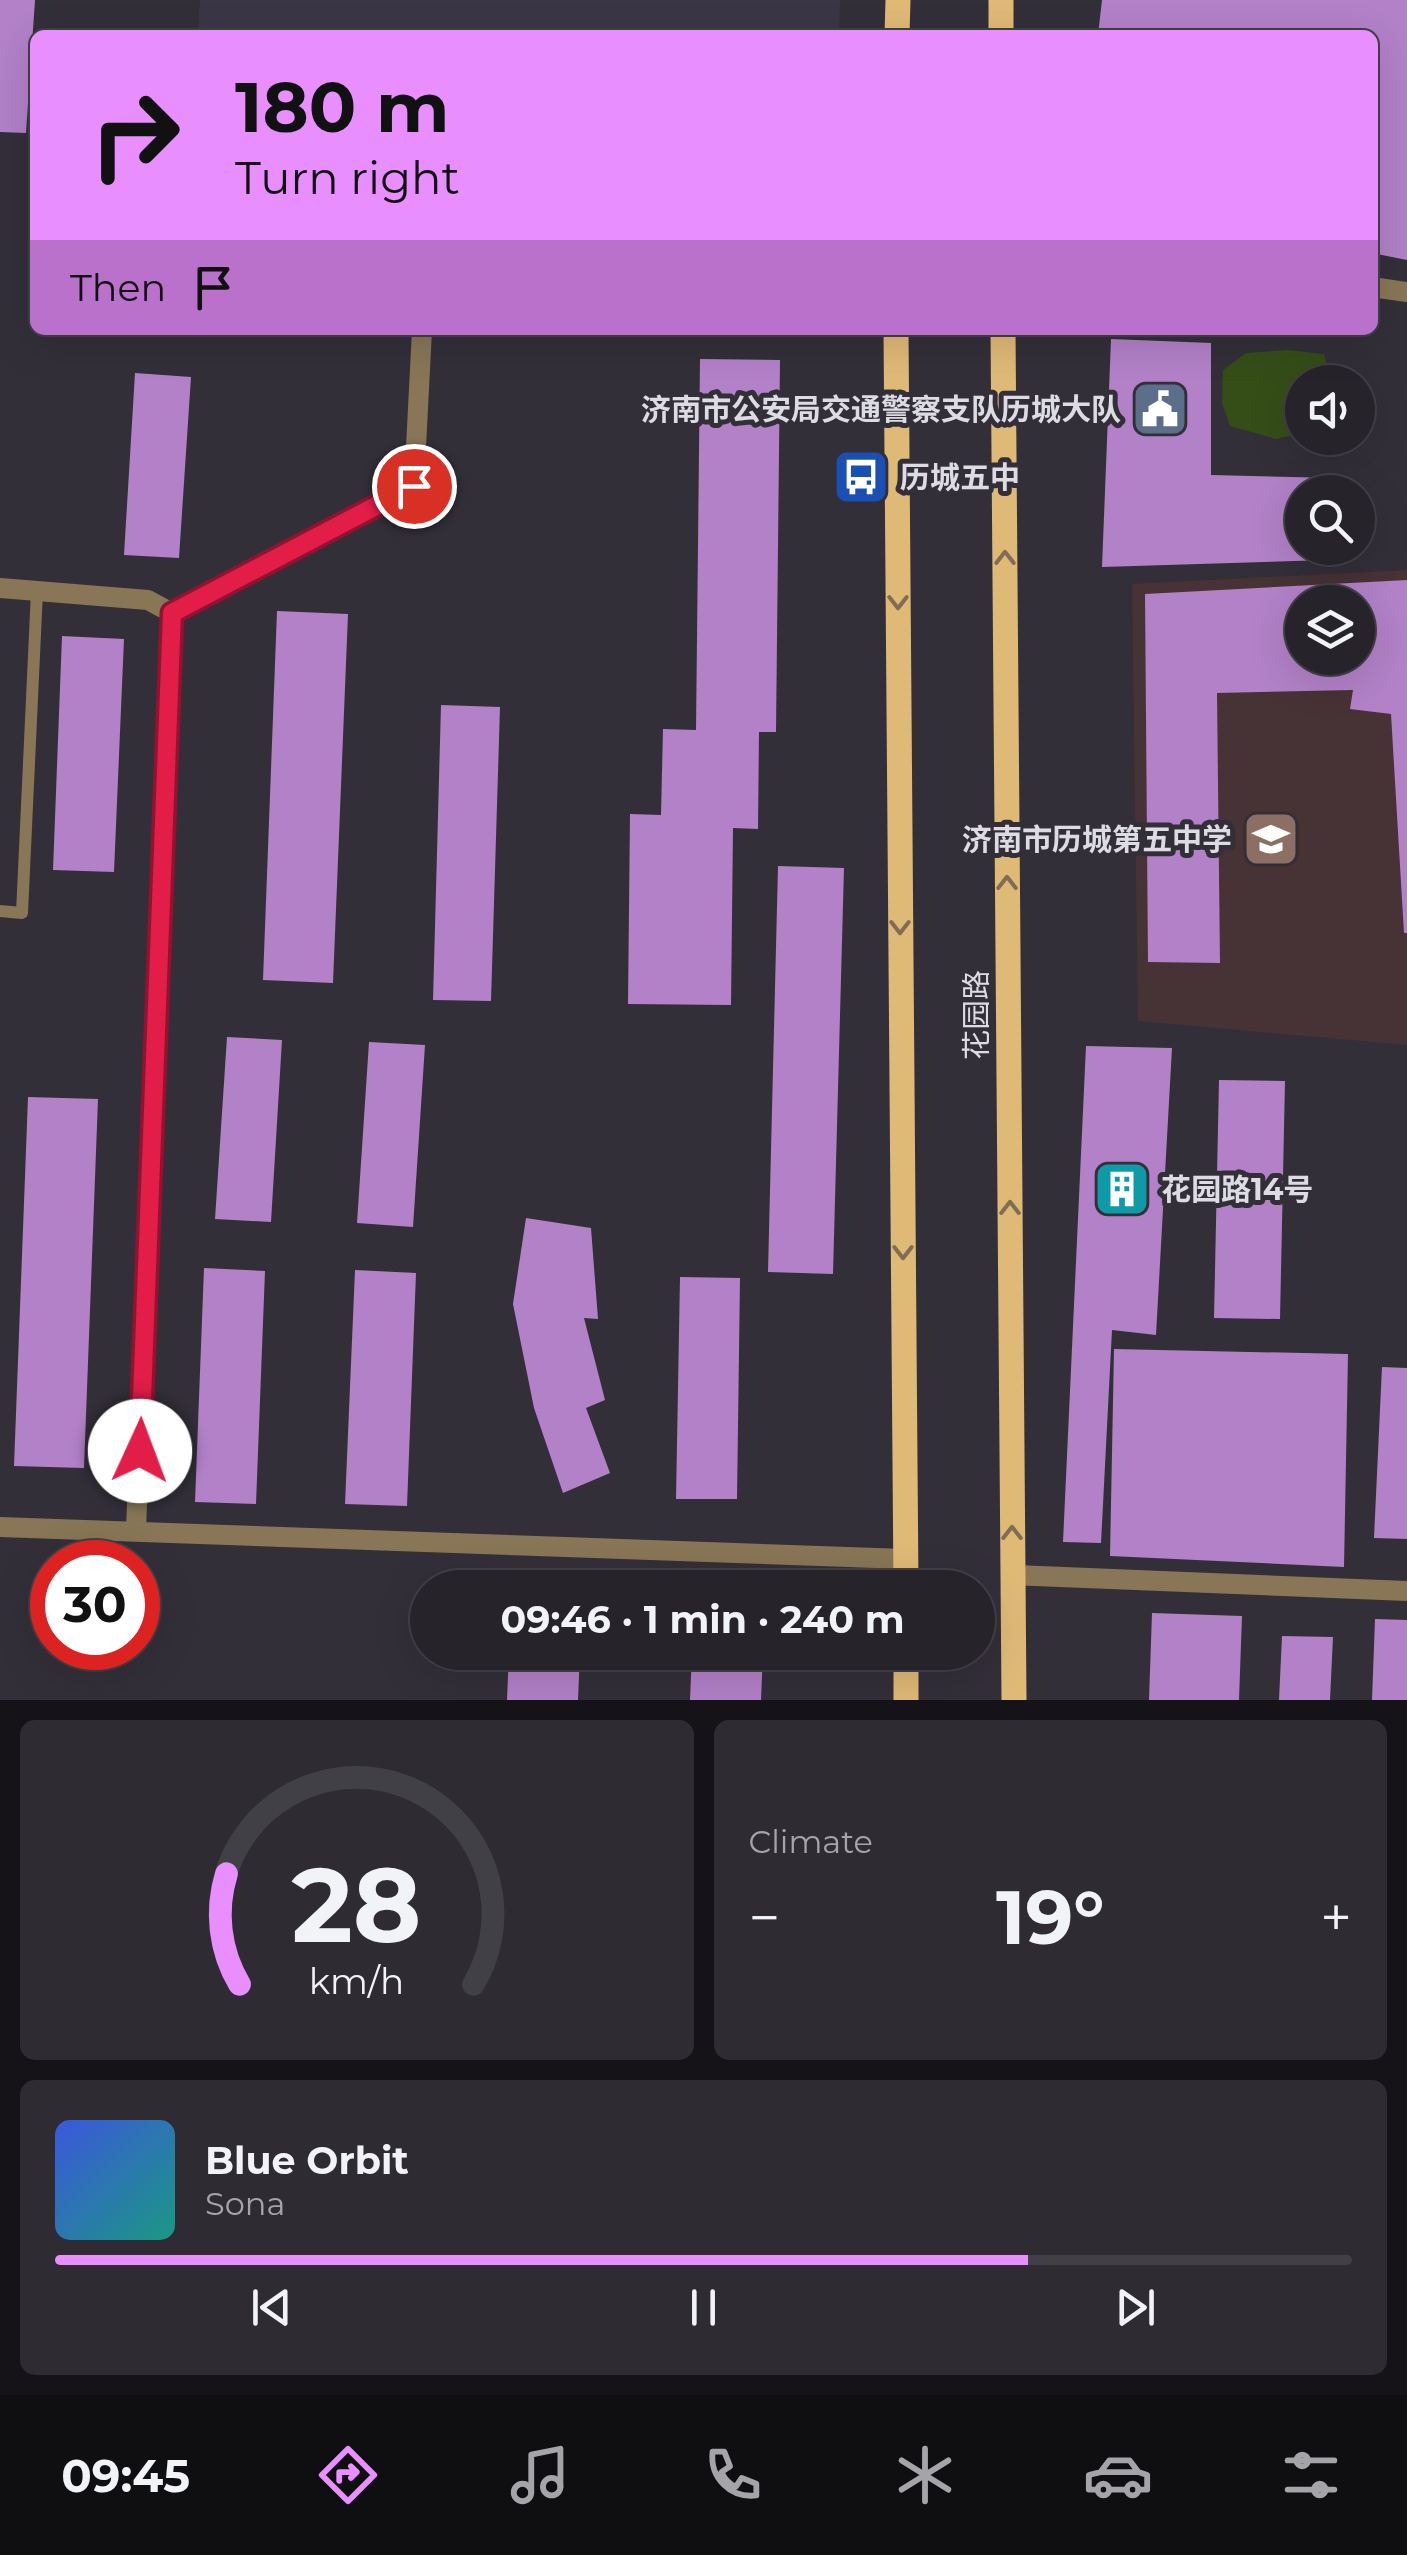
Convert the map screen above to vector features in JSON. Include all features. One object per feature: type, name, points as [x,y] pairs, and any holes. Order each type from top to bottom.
[{"type":"main road","points":[[898,0],[898,30]]},
{"type":"main road","points":[[1000,0],[1001,30]]},
{"type":"main road","points":[[896,335],[905,1570]]},
{"type":"main road","name":"花园路","points":[[1003,335],[1014,1700]]},
{"type":"main road","points":[[906,1670],[906,1700]]},
{"type":"street","points":[[1378,288],[1407,292]]},
{"type":"street","points":[[172,613],[414,486],[422,335]]},
{"type":"street","points":[[0,588],[148,600],[172,613]]},
{"type":"street","points":[[136,1530],[172,613]]},
{"type":"street","points":[[0,1527],[905,1559]]},
{"type":"street","points":[[1012,1575],[1407,1591]]},
{"type":"lane","points":[[0,911],[22,912],[38,591]]},
{"type":"shaded area","points":[[200,0],[840,0],[839,30],[198,30]]},
{"type":"shaded area","name":"济南市历城第五中学","points":[[1407,570],[1407,1045],[1138,1021],[1132,584]]},
{"type":"green space","points":[[1288,350],[1324,354],[1327,365],[1285,365],[1285,437],[1276,439],[1230,426],[1222,403],[1223,370],[1246,353]]},
{"type":"building","points":[[0,0],[35,0],[26,133],[0,132]]},
{"type":"building","points":[[1102,0],[1407,0],[1407,260],[1378,254],[1378,30],[1099,30]]},
{"type":"building","name":"济南市公安局交通警察支队历城大队","points":[[1111,339],[1211,343],[1211,475],[1285,477],[1285,561],[1102,567]]},
{"type":"building","points":[[700,359],[780,360],[776,732],[759,732],[758,829],[733,828],[731,1005],[628,1004],[630,814],[661,815],[663,729],[696,730]]},
{"type":"building","points":[[135,373],[191,377],[179,558],[124,555]]},
{"type":"building","points":[[1407,580],[1407,933],[1391,714],[1350,709],[1353,690],[1217,693],[1220,963],[1148,962],[1145,594],[1285,587],[1285,675],[1375,675],[1375,585],[1313,585]]},
{"type":"building","points":[[277,611],[348,614],[333,983],[263,980]]},
{"type":"building","points":[[62,636],[124,639],[114,872],[53,870]]},
{"type":"building","points":[[441,705],[500,707],[491,1001],[433,1000]]},
{"type":"building","points":[[778,866],[844,868],[833,1274],[768,1272]]},
{"type":"building","points":[[227,1037],[282,1040],[271,1222],[215,1219]]},
{"type":"building","points":[[369,1042],[425,1045],[413,1227],[357,1223]]},
{"type":"building","name":"花园路14号","points":[[1086,1046],[1172,1048],[1156,1335],[1112,1330],[1101,1543],[1063,1542]]},
{"type":"building","points":[[1219,1080],[1285,1081],[1280,1319],[1214,1318]]},
{"type":"building","points":[[28,1097],[98,1099],[84,1468],[14,1466]]},
{"type":"building","points":[[526,1218],[591,1228],[598,1319],[584,1318],[605,1400],[586,1408],[610,1473],[563,1493],[534,1408],[513,1304]]},
{"type":"building","points":[[204,1268],[265,1271],[256,1504],[195,1502]]},
{"type":"building","points":[[355,1270],[416,1273],[407,1506],[345,1504]]},
{"type":"building","points":[[680,1277],[740,1278],[737,1499],[676,1499]]},
{"type":"building","points":[[1114,1349],[1348,1354],[1344,1567],[1110,1556]]},
{"type":"building","points":[[1382,1367],[1407,1368],[1407,1539],[1374,1538]]},
{"type":"building","points":[[1152,1613],[1242,1616],[1239,1700],[1149,1700]]},
{"type":"building","points":[[1375,1619],[1407,1620],[1407,1700],[1372,1700]]},
{"type":"building","points":[[1282,1636],[1333,1637],[1330,1700],[1279,1700]]},
{"type":"building","points":[[508,1670],[579,1670],[578,1700],[507,1700]]},
{"type":"building","points":[[691,1670],[762,1670],[761,1700],[690,1700]]},
{"type":"place","name":"济南市公安局交通警察支队历城大队","points":[[1160,409]]},
{"type":"place","name":"历城五中","points":[[861,477]]},
{"type":"place","name":"济南市历城第五中学","points":[[1271,839]]},
{"type":"place","name":"花园路14号","points":[[1122,1189]]},
{"type":"route","points":[[140,1451],[172,613],[414,486]]}]
